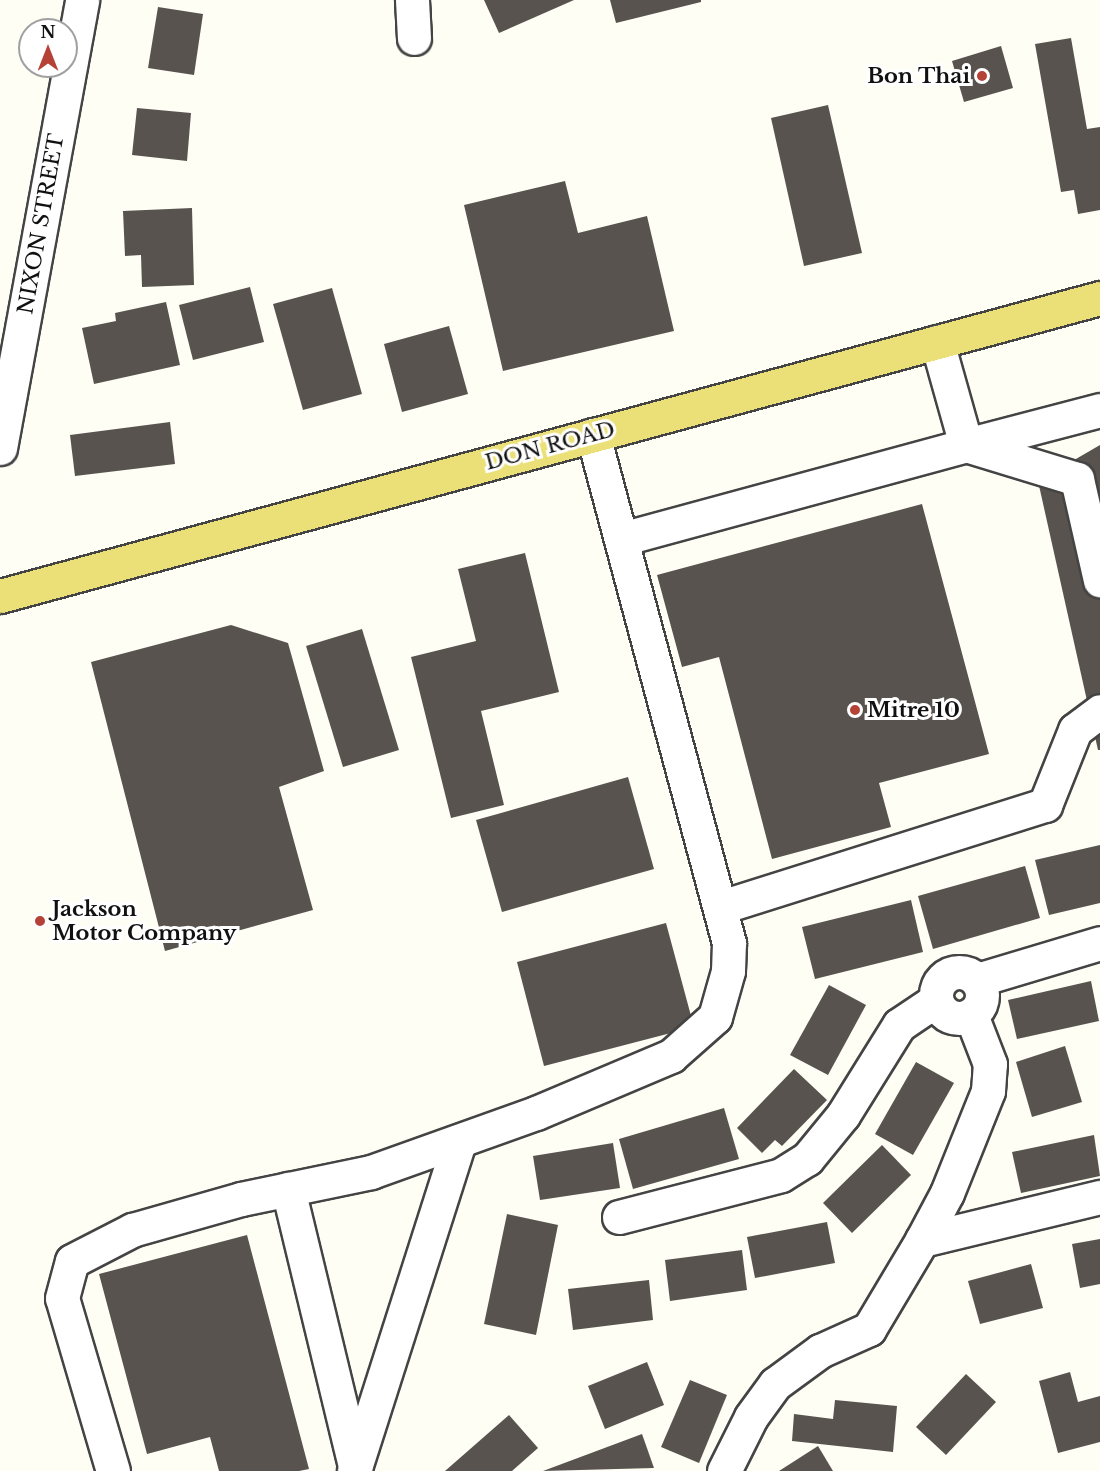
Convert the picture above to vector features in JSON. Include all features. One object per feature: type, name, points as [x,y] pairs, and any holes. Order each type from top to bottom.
[{"type":"main road","name":"DON ROAD","points":[[0,596],[1100,298]]},
{"type":"street","name":"NIXON STREET","points":[[0,448],[82,0]]},
{"type":"street","points":[[412,0],[414,38]]},
{"type":"street","points":[[937,342],[966,445]]},
{"type":"street","points":[[621,539],[1100,410]]},
{"type":"street","points":[[113,1471],[62,1298],[72,1261],[132,1230],[288,1189],[371,1172],[459,1141],[671,1056],[715,1017],[728,972],[729,943],[592,435]]},
{"type":"street","points":[[966,445],[1077,479],[1100,580]]},
{"type":"street","points":[[721,907],[1046,805],[1075,730],[1100,711]]},
{"type":"street","points":[[977,980],[1100,943]]},
{"type":"street","points":[[963,972],[977,980],[982,993],[980,1005],[971,1015],[957,1019],[943,1013],[936,1000],[937,985],[948,974],[963,972]]},
{"type":"street","points":[[619,1217],[781,1175],[807,1159],[843,1114],[899,1025],[936,1000]]},
{"type":"street","points":[[724,1471],[751,1417],[775,1384],[820,1351],[869,1329],[922,1240],[947,1193],[988,1091],[990,1064],[971,1015]]},
{"type":"street","points":[[355,1470],[459,1141]]},
{"type":"street","points":[[288,1189],[355,1470]]},
{"type":"street","points":[[922,1240],[1100,1197]]},
{"type":"building","points":[[484,0],[574,0],[499,33]]},
{"type":"building","points":[[610,0],[701,0],[701,2],[616,23]]},
{"type":"building","points":[[158,7],[203,14],[194,75],[148,68]]},
{"type":"building","points":[[1071,38],[1087,129],[1100,127],[1100,210],[1078,214],[1074,190],[1061,192],[1035,44]]},
{"type":"building","points":[[1001,46],[1013,88],[964,102],[952,61]]},
{"type":"building","points":[[828,105],[862,253],[804,266],[771,118]]},
{"type":"building","points":[[137,108],[191,113],[187,161],[132,155]]},
{"type":"building","points":[[565,181],[578,233],[647,216],[674,331],[503,371],[464,205]]},
{"type":"building","points":[[192,208],[194,285],[142,287],[141,255],[125,256],[123,211]]},
{"type":"building","points":[[250,287],[264,342],[193,360],[179,305]]},
{"type":"building","points":[[332,288],[362,394],[303,410],[273,304]]},
{"type":"building","points":[[166,302],[180,365],[94,384],[82,328],[116,321],[115,313]]},
{"type":"building","points":[[449,326],[468,394],[402,412],[384,344]]},
{"type":"building","points":[[170,422],[175,464],[75,476],[70,435]]},
{"type":"building","points":[[1100,445],[1100,750],[1098,750],[1038,481]]},
{"type":"building","name":"Mitre 10","points":[[922,504],[989,754],[879,783],[891,827],[772,859],[719,657],[682,667],[657,575]]},
{"type":"building","points":[[525,553],[559,692],[481,711],[504,805],[451,818],[411,657],[476,641],[458,569]]},
{"type":"building","points":[[231,625],[288,643],[324,771],[279,787],[313,910],[165,951],[91,662]]},
{"type":"building","points":[[362,629],[399,750],[343,767],[306,646]]},
{"type":"building","points":[[628,777],[654,869],[502,912],[476,820]]},
{"type":"building","points":[[1100,845],[1100,903],[1049,915],[1035,860]]},
{"type":"building","points":[[1025,866],[1040,918],[933,949],[918,896]]},
{"type":"building","points":[[911,900],[923,952],[815,979],[802,927]]},
{"type":"building","points":[[666,923],[694,1027],[544,1066],[517,962]]},
{"type":"building","points":[[1091,981],[1099,1021],[1017,1039],[1008,1000]]},
{"type":"building","points":[[829,985],[866,1005],[828,1075],[790,1055]]},
{"type":"building","points":[[1065,1046],[1082,1102],[1032,1117],[1016,1062]]},
{"type":"building","points":[[916,1062],[954,1083],[913,1155],[875,1134]]},
{"type":"building","points":[[794,1069],[827,1100],[782,1146],[775,1140],[762,1153],[737,1128]]},
{"type":"building","points":[[724,1108],[739,1159],[633,1189],[619,1139]]},
{"type":"building","points":[[1094,1135],[1100,1176],[1021,1193],[1012,1152]]},
{"type":"building","points":[[613,1143],[620,1188],[540,1200],[533,1156]]},
{"type":"building","points":[[882,1145],[911,1175],[852,1233],[823,1203]]},
{"type":"building","points":[[507,1214],[558,1225],[536,1335],[484,1324]]},
{"type":"building","points":[[827,1222],[835,1263],[755,1278],[747,1237]]},
{"type":"building","points":[[247,1235],[309,1469],[219,1471],[210,1437],[147,1454],[99,1274]]},
{"type":"building","points":[[1100,1239],[1100,1284],[1080,1288],[1072,1244]]},
{"type":"building","points":[[742,1250],[747,1290],[670,1301],[665,1260]]},
{"type":"building","points":[[1031,1264],[1043,1308],[980,1324],[968,1281]]},
{"type":"building","points":[[649,1280],[653,1320],[573,1330],[568,1289]]},
{"type":"building","points":[[647,1362],[664,1405],[605,1429],[588,1386]]},
{"type":"building","points":[[1070,1372],[1078,1402],[1100,1396],[1100,1442],[1058,1453],[1039,1381]]},
{"type":"building","points":[[966,1374],[996,1402],[946,1455],[916,1427]]},
{"type":"building","points":[[690,1380],[727,1395],[699,1463],[661,1447]]},
{"type":"building","points":[[835,1400],[897,1406],[893,1452],[792,1441],[794,1414],[833,1419]]},
{"type":"building","points":[[509,1415],[538,1448],[512,1471],[445,1471]]},
{"type":"building","points":[[642,1434],[654,1468],[543,1471]]},
{"type":"building","points":[[818,1446],[833,1471],[779,1471]]},
{"type":"place","name":"Bon Thai","points":[[982,76]]},
{"type":"place","name":"Mitre 10","points":[[855,710]]},
{"type":"place","name":"Jackson Motor Company","points":[[40,921]]}]
